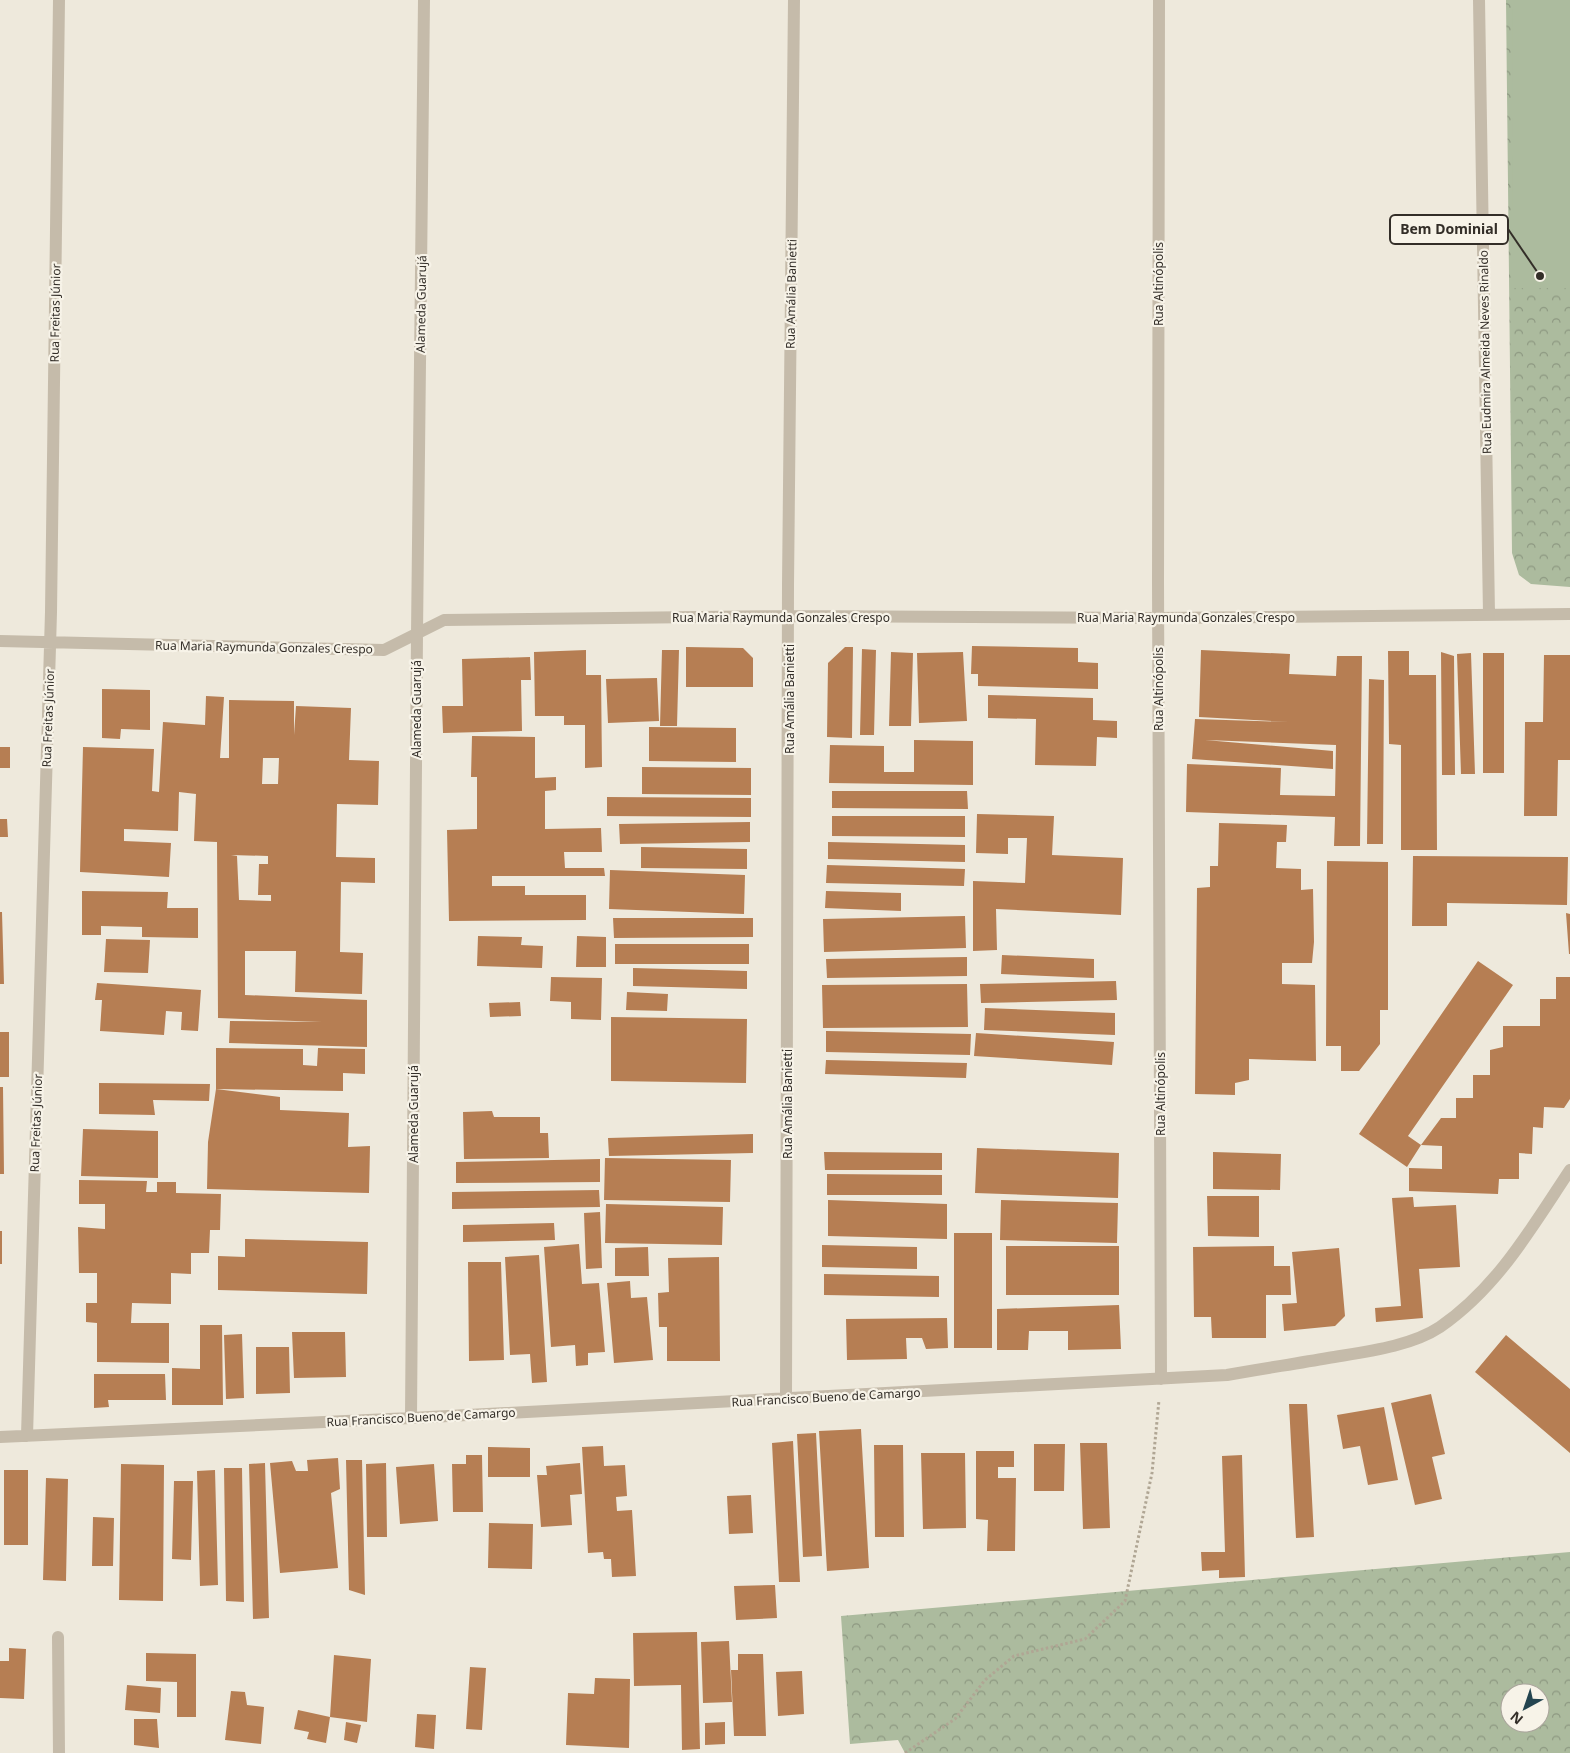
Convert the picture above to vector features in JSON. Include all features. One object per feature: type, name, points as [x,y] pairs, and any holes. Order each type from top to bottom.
[{"type":"street","name":"Rua Freitas Júnior","points":[[26,1436],[51,642],[59,0]]},
{"type":"street","name":"Alameda Guarujá","points":[[411,1418],[424,0]]},
{"type":"street","name":"Rua Amália Banietti","points":[[786,1399],[794,0]]},
{"type":"street","name":"Rua Altinópolis","points":[[1159,0],[1158,618],[1161,1379]]},
{"type":"street","name":"Rua Eudmira Almeida Neves Rinaldo","points":[[1479,0],[1489,614]]},
{"type":"street","name":"Rua Maria Raymunda Gonzales Crespo","points":[[0,642],[384,650],[444,620],[789,616],[1158,618],[1570,614]]},
{"type":"street","name":"Rua Francisco Bueno de Camargo","points":[[0,1437],[411,1418],[1227,1375],[1360,1353],[1400,1344],[1439,1328],[1476,1299],[1507,1265],[1570,1170]]},
{"type":"street","points":[[58,1637],[59,1753]]},
{"type":"path","points":[[905,1753],[955,1719],[985,1680],[1014,1656],[1085,1639],[1125,1601],[1152,1473],[1161,1379]]},
{"type":"green space","points":[[1506,0],[1570,0],[1570,587],[1531,584],[1519,575],[1512,553]]},
{"type":"green space","points":[[1512,0],[1570,0],[1570,288],[1513,288]]},
{"type":"green space","points":[[1570,1552],[1570,1753],[905,1753],[898,1740],[850,1744],[841,1616]]},
{"type":"building","points":[[972,646],[1078,648],[1078,662],[1098,663],[1098,689],[978,686],[978,674],[971,674]]},
{"type":"building","points":[[686,647],[743,648],[753,658],[753,687],[686,687]]},
{"type":"building","points":[[845,647],[853,647],[852,738],[827,737],[828,663]]},
{"type":"building","points":[[862,649],[876,650],[874,735],[860,735]]},
{"type":"building","points":[[586,650],[586,675],[601,675],[602,767],[585,768],[585,725],[564,725],[564,716],[535,716],[534,652]]},
{"type":"building","points":[[662,650],[679,650],[677,726],[660,726]]},
{"type":"building","points":[[1201,650],[1290,654],[1289,674],[1336,676],[1337,656],[1362,656],[1360,846],[1334,846],[1335,817],[1186,812],[1187,764],[1281,768],[1280,795],[1335,796],[1336,745],[1205,740],[1333,751],[1333,769],[1192,759],[1195,719],[1290,722],[1199,717]]},
{"type":"building","points":[[1388,651],[1409,651],[1409,675],[1436,675],[1437,850],[1401,850],[1401,745],[1389,744]]},
{"type":"building","points":[[891,652],[913,653],[911,726],[889,726]]},
{"type":"building","points":[[963,652],[967,721],[919,723],[917,653]]},
{"type":"building","points":[[1441,652],[1454,656],[1455,775],[1442,775]]},
{"type":"building","points":[[1471,653],[1475,774],[1461,774],[1457,654]]},
{"type":"building","points":[[1483,653],[1504,653],[1504,773],[1483,773]]},
{"type":"building","points":[[1544,655],[1570,655],[1570,760],[1558,760],[1557,816],[1524,816],[1525,722],[1543,722]]},
{"type":"building","points":[[530,657],[531,680],[521,680],[522,731],[443,733],[442,706],[463,706],[462,659]]},
{"type":"building","points":[[657,678],[659,721],[608,723],[606,679]]},
{"type":"building","points":[[1369,679],[1384,680],[1383,844],[1367,844]]},
{"type":"building","points":[[102,689],[150,690],[150,730],[121,729],[120,739],[102,738]]},
{"type":"building","points":[[988,695],[1093,698],[1093,720],[1117,721],[1117,738],[1097,737],[1096,766],[1035,765],[1036,719],[988,718]]},
{"type":"building","points":[[206,696],[224,697],[220,758],[229,758],[229,700],[294,701],[294,735],[296,706],[351,708],[349,760],[379,761],[378,805],[337,804],[336,857],[375,858],[375,883],[341,882],[340,952],[363,953],[362,994],[295,992],[296,951],[245,951],[245,995],[367,1000],[367,1047],[229,1043],[230,1021],[322,1022],[218,1018],[217,842],[194,841],[196,794],[179,792],[178,831],[124,829],[124,841],[171,843],[169,877],[80,872],[83,747],[154,749],[152,791],[159,792],[163,722],[205,725]],"holes":[[[263,758],[279,758],[278,784],[262,784]],[[231,855],[268,856],[268,864],[259,864],[258,895],[271,895],[271,901],[239,900],[237,856]]]},
{"type":"building","points":[[649,727],[736,728],[736,762],[649,761]]},
{"type":"building","points":[[472,736],[535,737],[535,778],[556,777],[556,790],[545,791],[545,829],[601,828],[602,852],[564,852],[565,868],[604,868],[605,876],[492,876],[492,886],[525,886],[525,895],[586,895],[586,920],[449,921],[447,830],[477,829],[477,777],[471,777]]},
{"type":"building","points":[[914,740],[973,741],[973,785],[829,783],[830,745],[884,746],[884,772],[914,772]]},
{"type":"building","points":[[0,747],[10,747],[10,768],[0,768]]},
{"type":"building","points":[[642,767],[751,768],[751,795],[642,794]]},
{"type":"building","points":[[832,791],[967,791],[968,809],[832,808]]},
{"type":"building","points":[[607,797],[751,798],[751,817],[607,816]]},
{"type":"building","points":[[977,814],[1054,816],[1052,855],[1123,858],[1121,915],[996,909],[997,950],[973,951],[973,881],[1025,883],[1027,838],[1008,838],[1008,854],[976,853]]},
{"type":"building","points":[[832,816],[965,816],[965,837],[832,836]]},
{"type":"building","points":[[0,819],[7,819],[8,837],[0,837]]},
{"type":"building","points":[[750,822],[750,842],[620,844],[619,824]]},
{"type":"building","points":[[1219,823],[1287,825],[1286,842],[1277,842],[1276,868],[1301,869],[1301,890],[1313,889],[1314,942],[1312,963],[1282,963],[1282,984],[1315,985],[1316,1061],[1249,1059],[1249,1080],[1235,1083],[1235,1095],[1195,1094],[1197,888],[1210,887],[1210,866],[1218,866]]},
{"type":"building","points":[[828,842],[965,845],[965,862],[828,859]]},
{"type":"building","points":[[641,847],[747,849],[747,869],[641,868]]},
{"type":"building","points":[[1413,856],[1568,857],[1567,905],[1447,903],[1447,926],[1412,926]]},
{"type":"building","points":[[1327,861],[1388,862],[1388,1010],[1380,1010],[1380,1044],[1359,1071],[1341,1071],[1341,1046],[1326,1046]]},
{"type":"building","points":[[827,865],[965,869],[964,886],[826,883]]},
{"type":"building","points":[[610,870],[745,875],[744,914],[609,909]]},
{"type":"building","points":[[82,891],[168,892],[167,908],[198,908],[198,938],[142,937],[142,927],[101,926],[101,935],[82,935]]},
{"type":"building","points":[[826,891],[901,893],[901,911],[825,908]]},
{"type":"building","points":[[0,912],[2,912],[4,984],[0,984]]},
{"type":"building","points":[[1566,913],[1570,914],[1570,954],[1569,954]]},
{"type":"building","points":[[965,916],[966,948],[824,952],[823,919]]},
{"type":"building","points":[[613,918],[753,918],[753,937],[614,938]]},
{"type":"building","points":[[478,936],[522,937],[521,945],[543,946],[542,968],[477,966]]},
{"type":"building","points":[[577,936],[606,937],[606,967],[576,967]]},
{"type":"building","points":[[106,939],[150,940],[148,973],[104,972]]},
{"type":"building","points":[[615,944],[749,944],[749,964],[615,964]]},
{"type":"building","points":[[1002,955],[1094,959],[1094,978],[1001,974]]},
{"type":"building","points":[[967,957],[967,976],[827,978],[826,959]]},
{"type":"building","points":[[1478,961],[1513,985],[1408,1136],[1421,1145],[1407,1167],[1359,1134]]},
{"type":"building","points":[[633,968],[747,971],[747,989],[633,986]]},
{"type":"building","points":[[551,977],[602,978],[601,1020],[571,1019],[571,1002],[550,1001]]},
{"type":"building","points":[[1556,977],[1570,977],[1570,1099],[1564,1108],[1544,1107],[1543,1128],[1533,1127],[1532,1154],[1519,1153],[1519,1179],[1499,1179],[1498,1194],[1409,1191],[1409,1168],[1442,1169],[1442,1146],[1421,1145],[1441,1118],[1456,1118],[1456,1098],[1473,1098],[1473,1075],[1490,1075],[1490,1050],[1503,1047],[1503,1026],[1540,1026],[1540,999],[1556,999]]},
{"type":"building","points":[[1116,981],[1117,1000],[981,1003],[980,984]]},
{"type":"building","points":[[97,983],[201,990],[198,1031],[181,1030],[182,1012],[166,1011],[164,1035],[100,1031],[102,1000],[95,1000]]},
{"type":"building","points":[[967,984],[968,1027],[823,1028],[822,985]]},
{"type":"building","points":[[627,992],[668,994],[667,1011],[626,1010]]},
{"type":"building","points":[[520,1002],[521,1016],[490,1017],[489,1003]]},
{"type":"building","points":[[985,1008],[1115,1013],[1115,1035],[984,1030]]},
{"type":"building","points":[[611,1017],[747,1019],[746,1083],[611,1081]]},
{"type":"building","points":[[826,1031],[971,1034],[970,1055],[826,1052]]},
{"type":"building","points":[[0,1032],[9,1032],[9,1077],[0,1077]]},
{"type":"building","points":[[976,1033],[1114,1042],[1112,1065],[974,1056]]},
{"type":"building","points":[[216,1048],[303,1049],[303,1065],[317,1066],[318,1048],[365,1049],[365,1074],[343,1073],[343,1091],[216,1089]]},
{"type":"building","points":[[826,1060],[967,1063],[966,1078],[825,1074]]},
{"type":"building","points":[[99,1083],[210,1084],[209,1101],[153,1100],[155,1115],[99,1114]]},
{"type":"building","points":[[0,1087],[3,1087],[4,1174],[0,1174]]},
{"type":"building","points":[[216,1089],[280,1097],[280,1110],[349,1113],[348,1147],[370,1146],[369,1193],[207,1189],[208,1142]]},
{"type":"building","points":[[492,1111],[494,1117],[540,1117],[540,1133],[548,1133],[549,1158],[464,1159],[463,1112]]},
{"type":"building","points":[[83,1129],[158,1131],[158,1178],[81,1176]]},
{"type":"building","points":[[753,1134],[753,1153],[609,1156],[608,1138]]},
{"type":"building","points":[[977,1148],[1119,1153],[1118,1198],[975,1193]]},
{"type":"building","points":[[824,1152],[942,1153],[942,1170],[825,1170]]},
{"type":"building","points":[[1213,1152],[1281,1154],[1280,1190],[1213,1189]]},
{"type":"building","points":[[605,1158],[731,1160],[730,1202],[604,1200]]},
{"type":"building","points":[[600,1159],[600,1182],[456,1183],[456,1162]]},
{"type":"building","points":[[827,1174],[942,1175],[942,1195],[827,1195]]},
{"type":"building","points":[[79,1180],[147,1181],[146,1192],[157,1192],[157,1182],[176,1182],[176,1193],[221,1194],[220,1230],[210,1230],[209,1253],[191,1253],[191,1274],[171,1273],[171,1304],[132,1303],[131,1323],[169,1323],[169,1363],[97,1362],[97,1323],[86,1322],[86,1303],[97,1303],[97,1273],[79,1273],[78,1227],[105,1229],[105,1204],[79,1204]]},
{"type":"building","points":[[599,1190],[600,1207],[452,1209],[452,1192]]},
{"type":"building","points":[[1207,1196],[1259,1196],[1259,1237],[1208,1236]]},
{"type":"building","points":[[1413,1197],[1414,1207],[1456,1205],[1460,1267],[1419,1269],[1423,1318],[1376,1322],[1375,1308],[1401,1306],[1392,1198]]},
{"type":"building","points":[[828,1200],[947,1204],[947,1239],[828,1236]]},
{"type":"building","points":[[1001,1200],[1118,1203],[1117,1243],[1000,1240]]},
{"type":"building","points":[[606,1204],[723,1207],[722,1245],[605,1243]]},
{"type":"building","points":[[600,1212],[602,1268],[586,1269],[584,1213]]},
{"type":"building","points":[[554,1223],[555,1240],[463,1242],[463,1225]]},
{"type":"building","points":[[0,1231],[2,1231],[2,1264],[0,1264]]},
{"type":"building","points":[[954,1233],[992,1233],[992,1348],[954,1348]]},
{"type":"building","points":[[245,1239],[368,1242],[367,1294],[218,1290],[218,1256],[245,1257]]},
{"type":"building","points":[[579,1244],[582,1284],[599,1283],[605,1352],[588,1353],[588,1365],[576,1366],[575,1345],[551,1347],[544,1247]]},
{"type":"building","points":[[822,1245],[917,1247],[917,1269],[822,1267]]},
{"type":"building","points":[[1006,1246],[1119,1246],[1119,1295],[1006,1295]]},
{"type":"building","points":[[1274,1246],[1274,1266],[1290,1266],[1291,1295],[1266,1295],[1266,1338],[1212,1338],[1211,1317],[1194,1317],[1193,1247]]},
{"type":"building","points":[[648,1247],[649,1276],[615,1276],[615,1248]]},
{"type":"building","points":[[1339,1248],[1345,1316],[1335,1326],[1284,1331],[1282,1304],[1297,1303],[1292,1252]]},
{"type":"building","points":[[539,1255],[547,1382],[532,1383],[530,1354],[510,1355],[505,1257]]},
{"type":"building","points":[[719,1257],[720,1361],[667,1361],[667,1327],[659,1327],[658,1293],[669,1292],[668,1258]]},
{"type":"building","points":[[468,1262],[501,1262],[504,1360],[469,1361]]},
{"type":"building","points":[[824,1274],[939,1276],[939,1297],[824,1295]]},
{"type":"building","points":[[630,1281],[631,1298],[647,1297],[653,1360],[614,1363],[607,1283]]},
{"type":"building","points":[[1119,1305],[1121,1349],[1068,1350],[1068,1331],[1029,1331],[1028,1350],[997,1350],[997,1309]]},
{"type":"building","points":[[947,1318],[948,1348],[926,1349],[922,1338],[906,1338],[907,1359],[847,1360],[846,1319]]},
{"type":"building","points":[[200,1325],[222,1325],[223,1405],[172,1405],[172,1368],[200,1369]]},
{"type":"building","points":[[292,1332],[345,1332],[346,1377],[294,1378]]},
{"type":"building","points":[[242,1334],[244,1398],[226,1399],[224,1335]]},
{"type":"building","points":[[1506,1335],[1570,1389],[1570,1453],[1475,1372]]},
{"type":"building","points":[[256,1347],[289,1347],[290,1393],[256,1394]]},
{"type":"building","points":[[94,1374],[165,1374],[166,1400],[108,1400],[109,1407],[94,1408]]},
{"type":"building","points":[[1431,1394],[1445,1454],[1432,1457],[1442,1499],[1415,1505],[1391,1403]]},
{"type":"building","points":[[1289,1404],[1307,1404],[1314,1537],[1296,1538]]},
{"type":"building","points":[[1384,1407],[1398,1480],[1368,1485],[1360,1446],[1343,1449],[1337,1415]]},
{"type":"building","points":[[861,1429],[869,1568],[827,1571],[819,1431]]},
{"type":"building","points":[[816,1433],[822,1556],[803,1557],[797,1434]]},
{"type":"building","points":[[793,1441],[800,1582],[779,1582],[772,1443]]},
{"type":"building","points":[[1080,1443],[1107,1443],[1110,1528],[1083,1529]]},
{"type":"building","points":[[1034,1444],[1065,1444],[1064,1491],[1034,1491]]},
{"type":"building","points":[[874,1445],[903,1445],[904,1537],[875,1537]]},
{"type":"building","points":[[603,1446],[604,1466],[625,1465],[627,1496],[616,1497],[617,1511],[632,1510],[636,1576],[612,1577],[611,1559],[604,1559],[603,1552],[588,1553],[582,1447]]},
{"type":"building","points":[[488,1447],[530,1448],[530,1477],[488,1477]]},
{"type":"building","points":[[976,1451],[1014,1451],[1014,1467],[998,1467],[998,1478],[1016,1478],[1015,1551],[987,1551],[988,1520],[976,1519]]},
{"type":"building","points":[[921,1453],[965,1453],[966,1528],[923,1529]]},
{"type":"building","points":[[466,1455],[482,1455],[483,1512],[453,1512],[452,1464],[466,1464]]},
{"type":"building","points":[[1242,1455],[1245,1577],[1219,1578],[1219,1570],[1202,1571],[1201,1552],[1225,1552],[1222,1456]]},
{"type":"building","points":[[338,1458],[340,1489],[331,1493],[338,1568],[280,1573],[270,1463],[292,1461],[296,1471],[308,1471],[307,1460]]},
{"type":"building","points":[[346,1460],[362,1460],[365,1595],[349,1590]]},
{"type":"building","points":[[265,1463],[269,1618],[253,1619],[249,1464]]},
{"type":"building","points":[[386,1463],[387,1537],[367,1537],[366,1464]]},
{"type":"building","points":[[580,1463],[582,1494],[570,1495],[572,1525],[541,1527],[537,1475],[547,1475],[546,1466]]},
{"type":"building","points":[[121,1464],[164,1465],[163,1601],[119,1600]]},
{"type":"building","points":[[434,1464],[438,1521],[400,1524],[396,1467]]},
{"type":"building","points":[[224,1468],[242,1468],[244,1602],[226,1601]]},
{"type":"building","points":[[4,1470],[28,1470],[28,1545],[4,1545]]},
{"type":"building","points":[[215,1470],[218,1585],[200,1586],[197,1471]]},
{"type":"building","points":[[46,1478],[68,1479],[66,1581],[43,1580]]},
{"type":"building","points":[[174,1481],[193,1481],[191,1560],[172,1559]]},
{"type":"building","points":[[751,1495],[753,1533],[729,1534],[727,1496]]},
{"type":"building","points":[[93,1517],[114,1518],[113,1566],[92,1566]]},
{"type":"building","points":[[489,1523],[533,1524],[532,1569],[488,1568]]},
{"type":"building","points":[[775,1585],[777,1618],[736,1620],[734,1586]]},
{"type":"building","points":[[697,1632],[700,1749],[682,1750],[681,1685],[634,1686],[633,1633]]},
{"type":"building","points":[[729,1641],[732,1702],[703,1703],[701,1642]]},
{"type":"building","points":[[9,1648],[26,1649],[24,1699],[0,1698],[0,1661],[9,1661]]},
{"type":"building","points":[[146,1653],[196,1654],[196,1717],[177,1717],[177,1682],[146,1681]]},
{"type":"building","points":[[738,1654],[763,1654],[766,1736],[734,1736],[731,1670],[738,1670]]},
{"type":"building","points":[[334,1655],[371,1659],[367,1722],[330,1717]]},
{"type":"building","points":[[470,1667],[486,1668],[482,1730],[466,1729]]},
{"type":"building","points":[[802,1671],[804,1714],[778,1716],[776,1672]]},
{"type":"building","points":[[595,1678],[630,1679],[629,1748],[566,1745],[568,1693],[594,1694]]},
{"type":"building","points":[[127,1685],[161,1688],[160,1713],[125,1710]]},
{"type":"building","points":[[231,1691],[245,1692],[247,1705],[264,1707],[261,1744],[225,1740]]},
{"type":"building","points":[[298,1710],[330,1717],[326,1743],[307,1739],[309,1732],[294,1729]]},
{"type":"building","points":[[417,1714],[436,1715],[434,1749],[415,1747]]},
{"type":"building","points":[[134,1719],[157,1719],[159,1748],[134,1745]]},
{"type":"building","points":[[346,1722],[361,1725],[357,1743],[344,1740]]},
{"type":"building","points":[[725,1722],[725,1744],[705,1745],[705,1723]]},
{"type":"place","name":"Bem Dominial","points":[[1540,276]]}]
